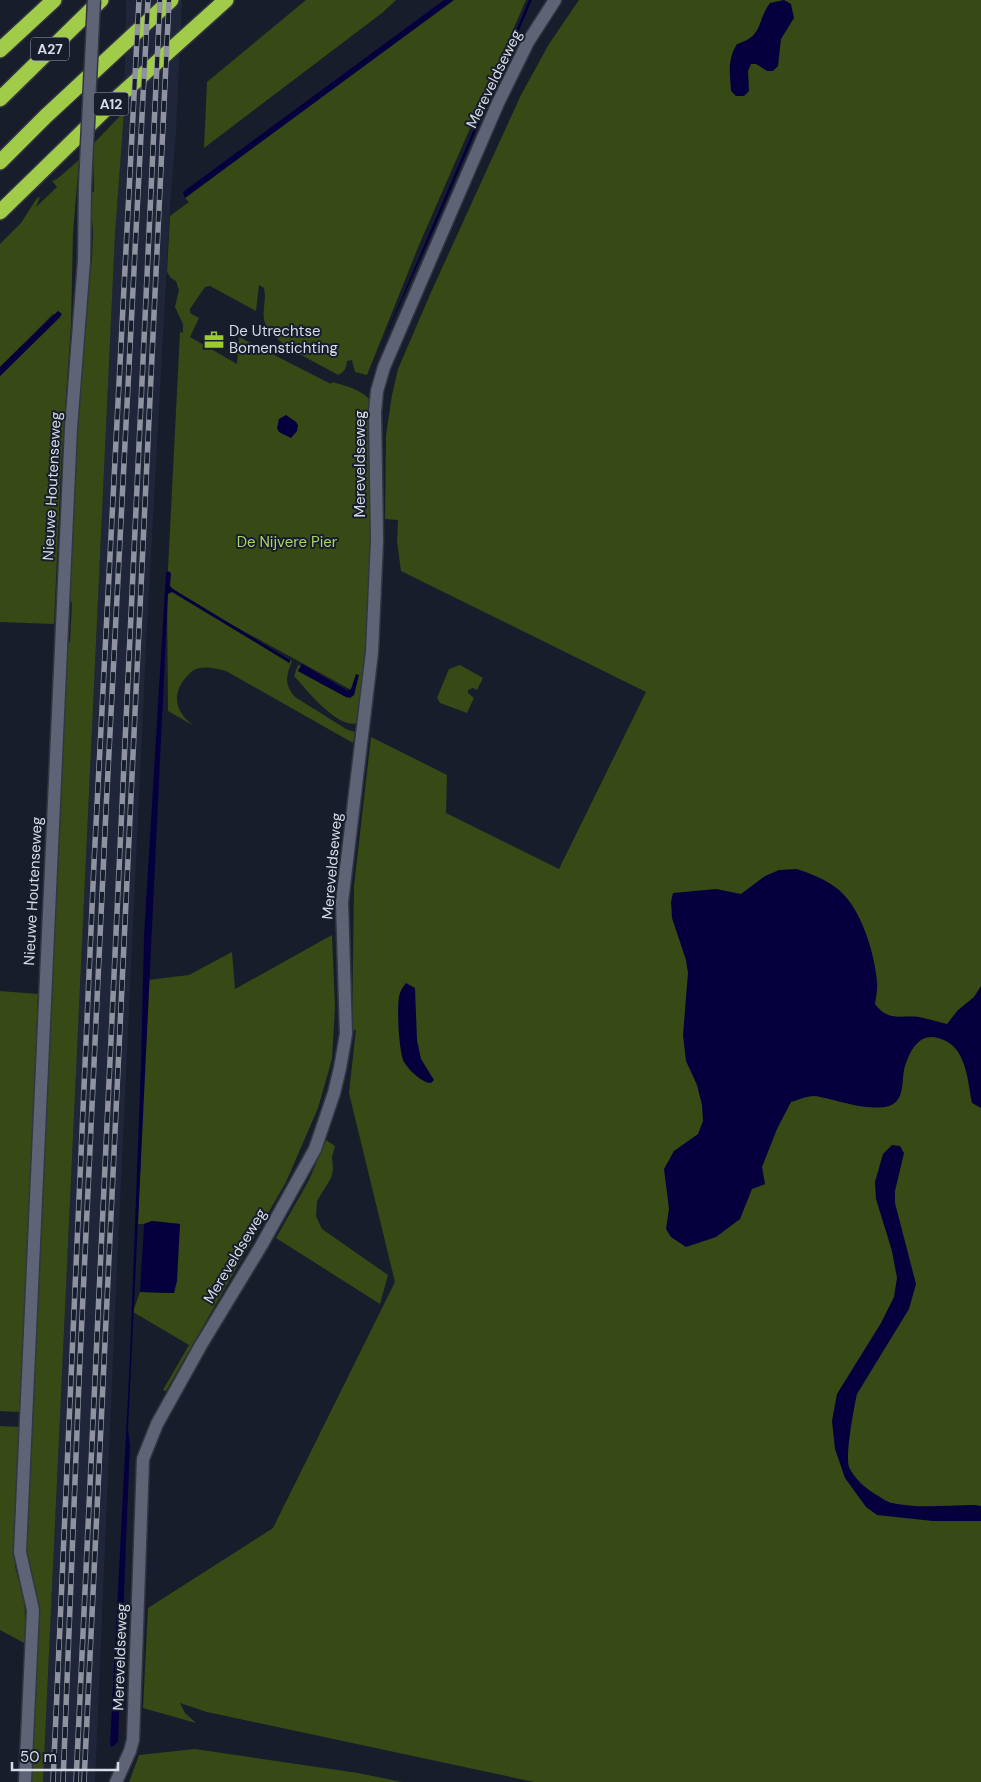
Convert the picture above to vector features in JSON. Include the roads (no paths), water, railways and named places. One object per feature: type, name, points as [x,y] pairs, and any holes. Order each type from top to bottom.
[{"type":"highway","name":"A27","points":[[0,50],[54,0]]},
{"type":"highway","name":"A27","points":[[0,99],[101,0]]},
{"type":"highway","points":[[0,162],[46,116],[171,0]]},
{"type":"highway","name":"A12","points":[[0,212],[118,98],[226,0]]},
{"type":"street","name":"Nieuwe Houtenseweg","points":[[25,1782],[33,1610],[20,1552],[71,428],[84,261],[85,186],[94,0]]},
{"type":"street","name":"Mereveldseweg","points":[[116,1782],[133,1740],[143,1459],[157,1424],[200,1345],[261,1246],[315,1149],[334,1093],[340,1068],[346,1027],[342,902],[372,652],[377,540],[375,412],[377,391],[384,367],[498,103],[528,42],[555,0]]},
{"type":"railway","points":[[53,1782],[94,863],[139,0]]},
{"type":"railway","points":[[63,1782],[79,1381],[106,810],[148,0]]},
{"type":"railway","points":[[76,1782],[160,0]]},
{"type":"railway","points":[[84,1782],[169,0]]},
{"type":"place","name":"De Utrechtse Bomenstichting","points":[[214,340]]},
{"type":"park label","name":"De Nijvere Pier","points":[[287,542]]}]
